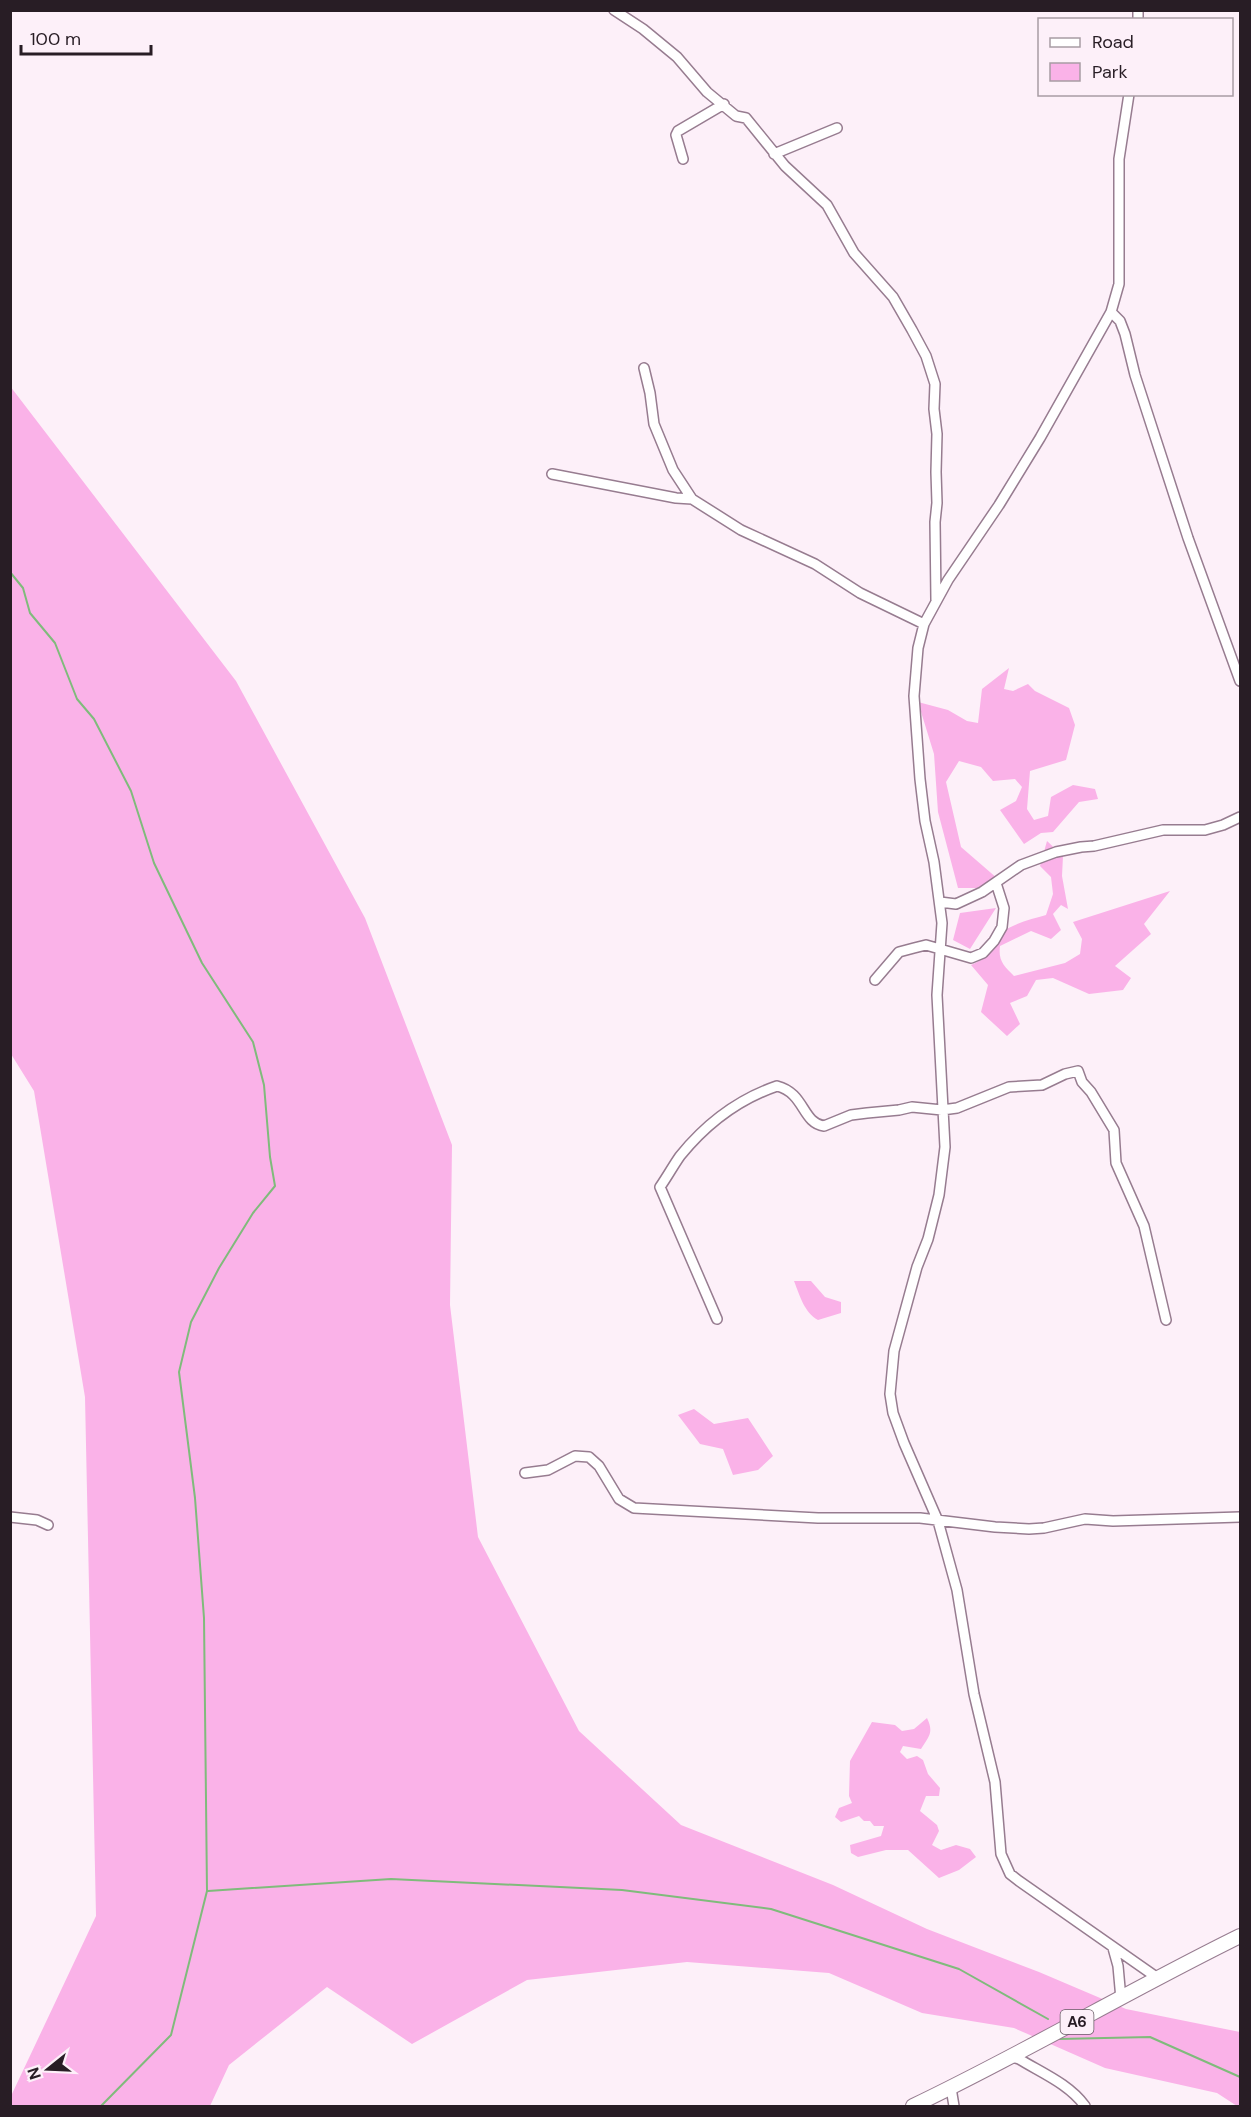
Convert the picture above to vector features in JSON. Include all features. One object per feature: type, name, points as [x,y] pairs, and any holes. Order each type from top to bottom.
[{"type":"main road","name":"A6","points":[[913,2106],[1240,1936]]},
{"type":"street","points":[[614,10],[677,57],[707,92],[736,116],[746,118],[774,154],[827,206],[854,254],[893,297],[926,356],[935,384],[934,408],[937,425],[936,603]]},
{"type":"street","points":[[1129,96],[1119,159],[1119,284],[1111,312],[1040,438],[999,505],[948,580],[924,624],[918,648],[914,696],[920,779],[940,902],[942,950],[937,995],[945,1147],[939,1196],[928,1239],[917,1267],[902,1319],[892,1364],[890,1394],[893,1413],[904,1443],[938,1521],[957,1590],[974,1694],[995,1782],[1001,1854],[1005,1866],[1010,1874],[1019,1881],[1159,1979]]},
{"type":"street","points":[[682,159],[676,135],[678,131],[724,104]]},
{"type":"street","points":[[774,154],[837,128]]},
{"type":"street","points":[[1111,312],[1120,321],[1125,334],[1135,375],[1188,538],[1240,681]]},
{"type":"street","points":[[644,368],[654,424],[673,470],[693,500],[741,530],[815,564],[860,593],[924,624]]},
{"type":"street","points":[[552,474],[693,500]]},
{"type":"street","points":[[940,902],[956,904],[996,883],[1021,865],[1056,852],[1163,830],[1205,830],[1240,817]]},
{"type":"street","points":[[875,980],[899,952],[926,945],[971,958],[983,953],[994,941],[1002,927],[1004,908],[996,883]]},
{"type":"street","points":[[717,1319],[660,1187],[681,1155],[717,1118],[728,1110],[777,1086],[792,1092],[805,1108],[808,1117],[817,1125],[824,1126],[851,1115],[912,1107],[942,1110],[957,1108],[1009,1087],[1032,1087],[1049,1083],[1065,1074],[1078,1071],[1082,1082],[1091,1092],[1114,1130],[1116,1163],[1144,1226],[1166,1320]]},
{"type":"street","points":[[525,1473],[548,1470],[575,1456],[583,1455],[594,1461],[619,1498],[634,1508],[818,1518],[900,1517],[1029,1529],[1085,1519],[1113,1521],[1240,1516]]},
{"type":"street","points":[[10,1517],[38,1520],[48,1525]]},
{"type":"street","points":[[1113,1948],[1118,1966],[1121,1999]]},
{"type":"street","points":[[1011,2057],[1019,2059],[1062,2084],[1085,2106]]},
{"type":"street","points":[[951,2088],[954,2106]]},
{"type":"green space","points":[[10,386],[236,681],[365,918],[452,1145],[450,1305],[478,1537],[579,1731],[681,1825],[833,1885],[927,1929],[1039,1972],[1126,2009],[1240,2032],[1240,2106],[1217,2093],[1105,2068],[1014,2028],[922,2013],[829,1973],[687,1962],[527,1980],[412,2044],[327,1987],[229,2065],[210,2106],[11,2106],[11,2096],[96,1916],[85,1397],[34,1091],[11,1054]]},
{"type":"green space","points":[[1009,668],[1004,689],[1013,691],[1028,684],[1035,691],[1069,708],[1075,725],[1066,760],[1030,771],[1027,809],[1034,820],[1048,816],[1051,797],[1073,785],[1095,789],[1098,799],[1079,802],[1053,832],[1041,833],[1024,844],[1000,810],[1016,801],[1022,787],[1015,779],[993,781],[981,767],[959,761],[946,782],[961,847],[998,879],[977,888],[958,888],[938,812],[934,754],[918,702],[948,710],[967,721],[978,723],[982,689]]},
{"type":"green space","points":[[1047,841],[1063,856],[1062,876],[1068,909],[1061,905],[1053,914],[1061,930],[1051,939],[1031,931],[1000,946],[1002,963],[1014,976],[1065,963],[1080,954],[1082,939],[1073,922],[1170,891],[1144,924],[1151,934],[1115,966],[1131,978],[1123,990],[1089,994],[1053,978],[1036,980],[1027,996],[1010,1003],[1020,1024],[1007,1036],[981,1012],[988,985],[971,965],[987,955],[996,939],[1005,930],[1046,915],[1053,894],[1051,877],[1040,866]]},
{"type":"green space","points":[[996,908],[970,949],[953,940],[960,913]]},
{"type":"green space","points":[[794,1281],[811,1281],[825,1297],[841,1302],[841,1313],[818,1320],[813,1317],[806,1308]]},
{"type":"green space","points":[[694,1409],[714,1424],[748,1418],[773,1456],[758,1470],[733,1475],[723,1449],[700,1444],[678,1415]]},
{"type":"green space","points":[[927,1718],[930,1731],[921,1749],[903,1746],[900,1752],[907,1759],[917,1756],[923,1760],[928,1774],[940,1788],[939,1796],[926,1796],[920,1811],[937,1825],[939,1831],[932,1845],[941,1850],[956,1845],[970,1849],[976,1857],[959,1870],[939,1878],[908,1850],[886,1850],[858,1857],[851,1853],[850,1845],[881,1836],[884,1826],[874,1826],[870,1821],[864,1821],[859,1816],[841,1822],[835,1817],[839,1808],[852,1803],[849,1796],[850,1761],[872,1722],[895,1725],[902,1731],[914,1729]]},
{"type":"waterway","points":[[10,572],[23,588],[30,613],[55,643],[77,699],[94,719],[131,791],[154,863],[202,963],[253,1042],[264,1085],[270,1157],[275,1186],[253,1213],[219,1268],[191,1322],[179,1372],[195,1498],[204,1618],[207,1891],[171,2035],[101,2106]]},
{"type":"waterway","points":[[208,1891],[391,1879],[622,1890],[771,1909],[959,1969],[1048,2019]]},
{"type":"waterway","points":[[1059,2039],[1150,2037],[1240,2077]]}]
